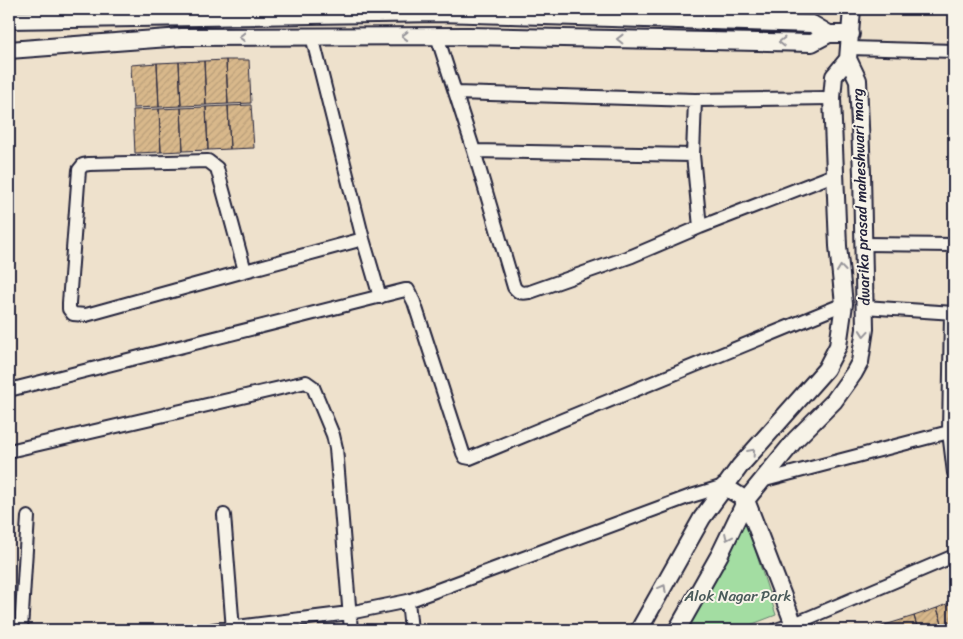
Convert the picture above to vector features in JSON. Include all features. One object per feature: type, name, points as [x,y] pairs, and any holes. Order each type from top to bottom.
[{"type":"street","points":[[850,47],[852,9]]},
{"type":"street","points":[[9,20],[55,14],[225,12],[439,13],[783,23],[812,24],[850,47],[954,51]]},
{"type":"street","points":[[9,50],[182,37],[437,36],[812,43],[829,34]]},
{"type":"street","points":[[312,36],[363,239],[380,297]]},
{"type":"street","points":[[437,36],[514,287],[518,292],[530,292],[632,256],[700,227],[834,175]]},
{"type":"street","name":"dwarika prasad maheshwari marg","points":[[640,630],[702,518],[724,486],[831,361],[838,346],[844,304],[838,246],[832,98],[834,76],[850,47]]},
{"type":"street","name":"dwarika prasad maheshwari marg","points":[[678,630],[720,554],[746,500],[795,440],[834,401],[860,362],[864,339],[862,173],[858,80],[850,47]]},
{"type":"street","points":[[456,93],[695,100],[832,98]]},
{"type":"street","points":[[695,100],[693,155],[700,227]]},
{"type":"street","points":[[474,152],[693,155]]},
{"type":"street","points":[[245,271],[217,168],[213,164],[208,161],[89,164],[83,165],[79,170],[69,303],[69,309],[73,314],[86,315],[363,239]]},
{"type":"street","points":[[863,244],[954,245]]},
{"type":"street","points":[[9,390],[405,290],[410,294],[463,453],[466,457],[470,458],[844,304]]},
{"type":"street","points":[[864,306],[953,313],[949,432],[954,473]]},
{"type":"street","points":[[9,451],[306,382],[312,387],[333,435],[336,448],[351,630]]},
{"type":"street","points":[[761,481],[949,432]]},
{"type":"street","points":[[213,630],[349,613],[408,601],[679,500],[724,486],[746,500],[795,627]]},
{"type":"street","points":[[224,515],[233,628]]},
{"type":"street","points":[[21,630],[28,517]]},
{"type":"street","points":[[776,630],[795,627],[954,556]]},
{"type":"street","points":[[408,601],[411,630]]},
{"type":"green space","name":"Alok Nagar Park","points":[[744,515],[776,615],[737,630],[686,630]]},
{"type":"building","points":[[226,60],[228,104],[206,105],[204,61]]},
{"type":"building","points":[[226,60],[249,60],[251,103],[228,104]]},
{"type":"building","points":[[204,61],[206,105],[181,106],[179,62]]},
{"type":"building","points":[[179,62],[181,106],[159,107],[157,63]]},
{"type":"building","points":[[157,63],[159,107],[133,108],[131,65]]},
{"type":"building","points":[[251,105],[254,148],[230,149],[228,106]]},
{"type":"building","points":[[228,106],[230,149],[208,150],[206,107]]},
{"type":"building","points":[[206,107],[208,150],[183,151],[181,108]]},
{"type":"building","points":[[181,108],[183,151],[161,152],[159,109]]},
{"type":"building","points":[[159,109],[161,152],[135,153],[133,110]]},
{"type":"building","points":[[954,601],[954,630],[944,630],[937,608]]},
{"type":"building","points":[[937,608],[944,630],[918,630],[914,616]]},
{"type":"building","points":[[914,616],[918,630],[887,630],[885,625]]},
{"type":"building","points":[[885,625],[887,630],[870,630]]}]
